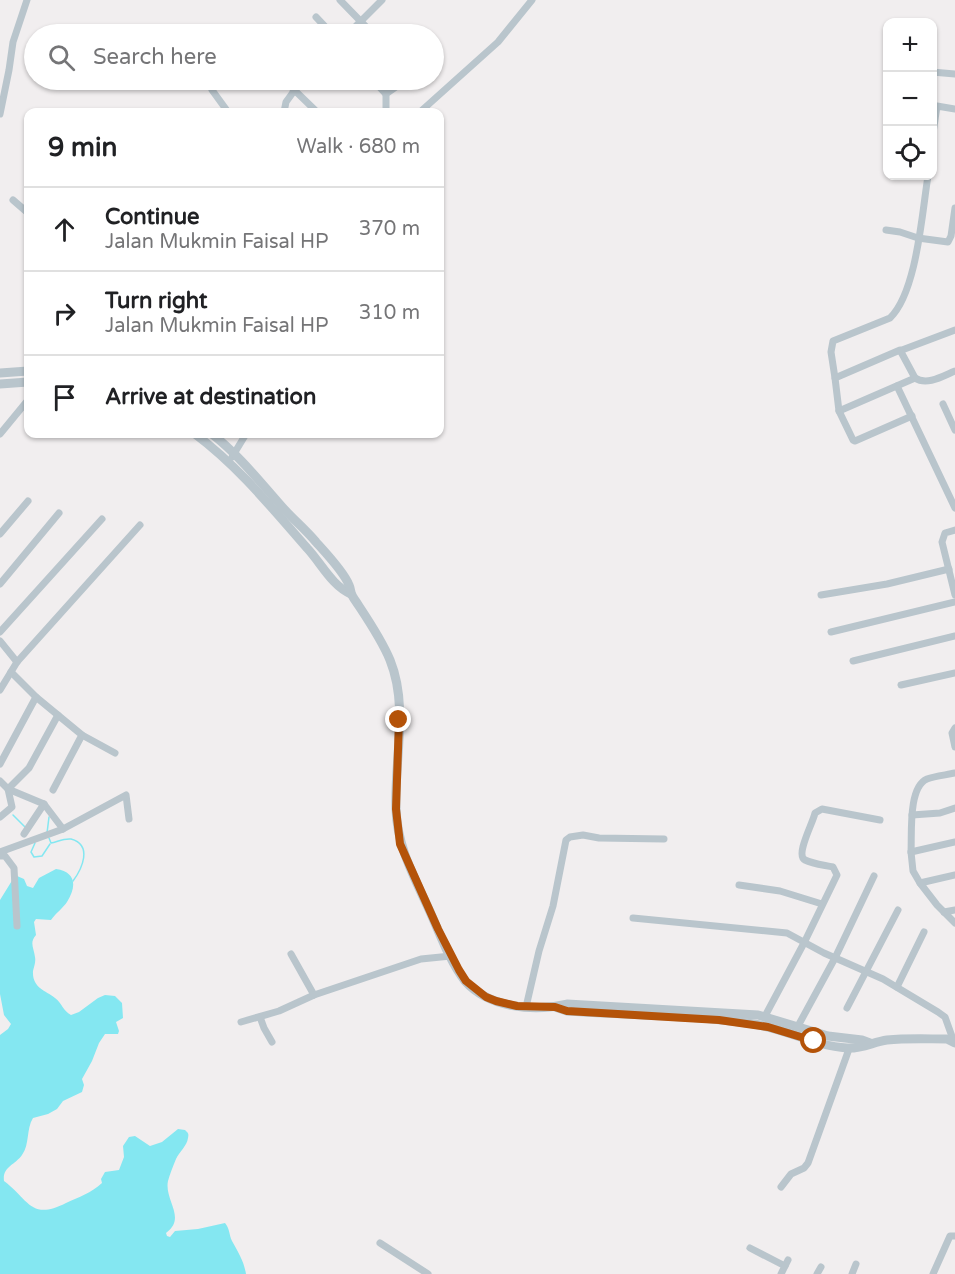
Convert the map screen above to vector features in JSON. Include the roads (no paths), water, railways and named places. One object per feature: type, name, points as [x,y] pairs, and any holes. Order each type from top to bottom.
[{"type":"street","points":[[0,114],[13,42],[27,0]]},
{"type":"street","points":[[340,0],[364,24]]},
{"type":"street","points":[[358,24],[382,0]]},
{"type":"street","points":[[424,108],[498,42],[532,0]]},
{"type":"street","points":[[316,17],[323,24]]},
{"type":"street","points":[[937,73],[955,75]]},
{"type":"street","points":[[212,90],[225,108]]},
{"type":"street","points":[[285,108],[293,90]]},
{"type":"street","points":[[295,90],[313,108]]},
{"type":"street","points":[[382,90],[386,94],[386,108]]},
{"type":"street","points":[[386,94],[392,90]]},
{"type":"street","points":[[935,126],[937,106],[955,109]]},
{"type":"street","points":[[912,416],[855,441],[851,438],[839,411],[831,352],[833,341],[865,330],[893,315],[907,286],[927,180]]},
{"type":"street","points":[[13,200],[24,210]]},
{"type":"street","points":[[886,230],[948,242],[951,237],[955,208]]},
{"type":"street","points":[[835,378],[955,330]]},
{"type":"street","points":[[902,350],[915,378],[920,381],[926,382],[955,371]]},
{"type":"street","points":[[0,373],[24,371]]},
{"type":"street","points":[[839,411],[915,378]]},
{"type":"street","points":[[0,384],[24,382]]},
{"type":"street","points":[[897,386],[955,508]]},
{"type":"street","points":[[943,404],[955,430]]},
{"type":"street","points":[[0,434],[24,405]]},
{"type":"street","points":[[200,438],[231,458]]},
{"type":"street","points":[[215,438],[309,549],[339,589],[351,594],[372,624],[390,660],[397,686],[399,710],[396,809],[400,844],[451,956],[466,981],[486,997],[526,1007],[555,1007],[567,1004],[765,1016],[828,1036],[870,1043]]},
{"type":"street","points":[[231,458],[244,438]]},
{"type":"street","points":[[0,534],[28,501]]},
{"type":"street","points":[[0,584],[59,513]]},
{"type":"street","points":[[0,632],[102,519]]},
{"type":"street","points":[[0,690],[17,662],[140,525]]},
{"type":"street","points":[[955,530],[945,533],[942,542],[955,595]]},
{"type":"street","points":[[821,595],[887,584],[949,569]]},
{"type":"street","points":[[831,632],[955,602]]},
{"type":"street","points":[[853,661],[955,636]]},
{"type":"street","points":[[0,642],[17,662]]},
{"type":"street","points":[[11,672],[36,697],[82,735],[115,753]]},
{"type":"street","points":[[901,685],[955,673]]},
{"type":"street","points":[[0,764],[36,697]]},
{"type":"street","points":[[8,789],[29,768],[58,715]]},
{"type":"street","points":[[955,728],[952,733],[955,747]]},
{"type":"street","points":[[53,789],[82,735]]},
{"type":"street","points":[[955,773],[926,780],[920,784],[913,800],[911,852],[913,871],[920,883],[955,923]]},
{"type":"street","points":[[0,781],[8,789],[44,804],[60,829]]},
{"type":"street","points":[[0,817],[12,807],[8,789]]},
{"type":"street","points":[[0,852],[60,829],[126,795],[129,819]]},
{"type":"street","points":[[24,834],[44,804]]},
{"type":"street","points":[[912,815],[940,813],[955,808]]},
{"type":"street","points":[[765,1016],[837,875],[836,869],[805,860],[800,851],[815,813],[822,809],[880,820]]},
{"type":"street","points":[[526,1007],[534,969],[553,906],[566,840],[583,835],[599,838],[664,839]]},
{"type":"street","points":[[911,852],[955,842]]},
{"type":"street","points":[[0,856],[5,856],[14,868],[17,926]]},
{"type":"street","points":[[920,883],[955,875]]},
{"type":"street","points":[[798,1026],[835,958],[874,876]]},
{"type":"street","points":[[739,885],[780,891],[822,904]]},
{"type":"street","points":[[847,1008],[898,909]]},
{"type":"street","points":[[944,912],[955,910]]},
{"type":"street","points":[[555,1007],[567,1011],[755,1024],[823,1044],[849,1048],[862,1048],[870,1043],[888,1040],[952,1041],[945,1017],[897,987],[787,933],[633,918]]},
{"type":"street","points":[[897,987],[924,932]]},
{"type":"street","points":[[291,954],[314,995]]},
{"type":"street","points":[[242,1022],[279,1011],[314,995],[421,959],[451,956]]},
{"type":"street","points":[[260,1017],[272,1042]]},
{"type":"street","points":[[781,1187],[791,1174],[804,1168],[808,1163],[849,1048]]},
{"type":"street","points":[[933,1274],[950,1236],[955,1236]]},
{"type":"street","points":[[380,1243],[429,1274]]},
{"type":"street","points":[[750,1248],[787,1263],[781,1274]]},
{"type":"street","points":[[852,1274],[856,1264]]},
{"type":"water","points":[[56,869],[68,873],[71,877],[72,891],[67,902],[51,920],[36,919],[34,922],[36,935],[32,943],[35,959],[33,977],[40,988],[57,1000],[71,1015],[105,995],[115,996],[122,1003],[123,1018],[116,1022],[118,1034],[105,1034],[99,1043],[82,1079],[84,1085],[82,1092],[63,1101],[57,1109],[48,1114],[33,1118],[24,1151],[5,1172],[4,1181],[31,1206],[45,1210],[54,1208],[98,1186],[102,1183],[101,1179],[105,1172],[119,1170],[124,1157],[123,1146],[129,1137],[135,1136],[150,1146],[162,1142],[178,1129],[185,1130],[188,1134],[187,1141],[176,1159],[168,1181],[175,1221],[166,1233],[167,1236],[170,1237],[175,1231],[225,1223],[246,1274],[0,1274],[0,1035],[11,1024],[4,1015],[0,994],[0,900],[17,876],[24,879],[27,886],[33,888],[39,878]]},
{"type":"waterway","points":[[13,815],[25,827]]},
{"type":"waterway","points":[[47,833],[49,817]]},
{"type":"waterway","points":[[49,838],[51,843],[71,839],[82,846],[84,858],[73,881]]},
{"type":"waterway","points":[[35,843],[31,852],[34,857],[42,856],[50,844]]}]
